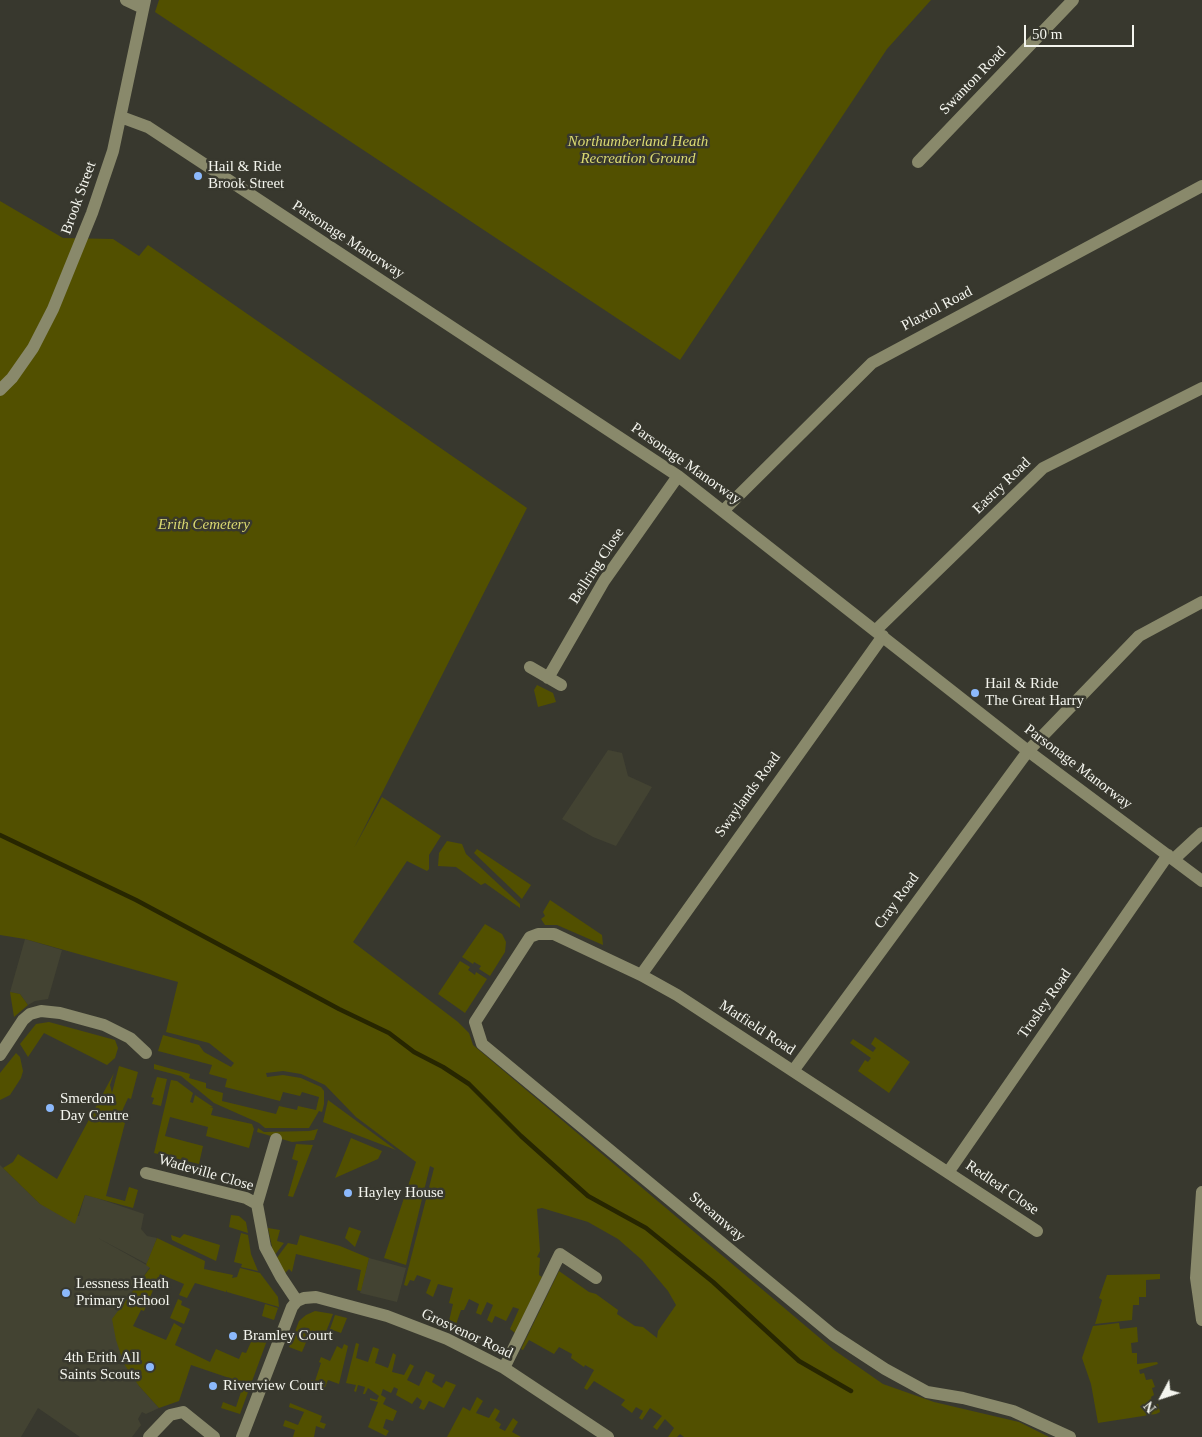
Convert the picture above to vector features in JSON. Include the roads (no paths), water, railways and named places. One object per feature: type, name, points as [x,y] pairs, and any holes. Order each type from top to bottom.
[{"type":"street","points":[[126,0],[144,4]]},
{"type":"street","name":"Swanton Road","points":[[918,162],[1073,0]]},
{"type":"street","name":"Brook Street","points":[[0,390],[12,378],[33,348],[53,309],[92,213],[113,151],[144,4]]},
{"type":"street","name":"Parsonage Manorway","points":[[121,117],[148,127],[678,476],[880,632],[1028,750],[1202,881]]},
{"type":"street","name":"Plaxtol Road","points":[[724,510],[872,363],[1202,186]]},
{"type":"street","name":"Eastry Road","points":[[880,632],[1043,468],[1202,388]]},
{"type":"street","name":"Bellring Close","points":[[548,678],[604,580],[678,476]]},
{"type":"street","name":"Cray Road","points":[[793,1071],[1028,750],[1139,636],[1202,602]]},
{"type":"street","name":"Swaylands Road","points":[[641,975],[880,632]]},
{"type":"street","points":[[530,667],[561,685]]},
{"type":"street","name":"Trosley Road","points":[[949,1171],[1171,857],[1202,833]]},
{"type":"street","name":"Matfield Road","points":[[538,934],[554,934],[641,975],[677,995],[949,1171]]},
{"type":"street","name":"Streamway","points":[[538,934],[530,937],[475,1022],[482,1044],[833,1335],[886,1369],[927,1392],[963,1398],[1013,1411],[1070,1437]]},
{"type":"street","points":[[0,1055],[23,1020],[30,1014],[41,1011],[60,1013],[104,1025],[130,1038],[146,1054]]},
{"type":"street","name":"Wadeville Close","points":[[276,1139],[257,1204],[265,1247],[281,1278],[297,1301]]},
{"type":"street","name":"Redleaf Close","points":[[949,1171],[1038,1231]]},
{"type":"street","name":"Wadeville Close","points":[[146,1173],[246,1198],[257,1204]]},
{"type":"street","points":[[1202,1192],[1199,1278],[1202,1320]]},
{"type":"street","points":[[504,1368],[560,1254],[596,1278]]},
{"type":"street","name":"Grosvenor Road","points":[[297,1301],[316,1297],[387,1316],[447,1339],[504,1368],[608,1437]]},
{"type":"street","points":[[242,1437],[292,1307],[297,1301]]},
{"type":"street","points":[[149,1437],[170,1415],[183,1412],[214,1437]]},
{"type":"waterway","points":[[0,835],[136,900],[339,1009],[389,1033],[414,1052],[443,1067],[469,1084],[521,1136],[588,1196],[646,1228],[713,1282],[799,1361],[851,1391]]},
{"type":"place","name":"Hail & Ride Brook Street","points":[[198,176]]},
{"type":"place","name":"Hail & Ride The Great Harry","points":[[975,693]]},
{"type":"place","name":"Smerdon Day Centre","points":[[50,1108]]},
{"type":"place","name":"Hayley House","points":[[348,1193]]},
{"type":"place","name":"Lessness Heath Primary School","points":[[66,1293]]},
{"type":"place","name":"Bramley Court","points":[[233,1336]]},
{"type":"place","name":"4th Erith All Saints Scouts","points":[[150,1367]]},
{"type":"place","name":"Riverview Court","points":[[213,1386]]},
{"type":"park label","name":"Northumberland Heath Recreation Ground","points":[[638,150]]},
{"type":"park label","name":"Erith Cemetery","points":[[204,525]]}]
